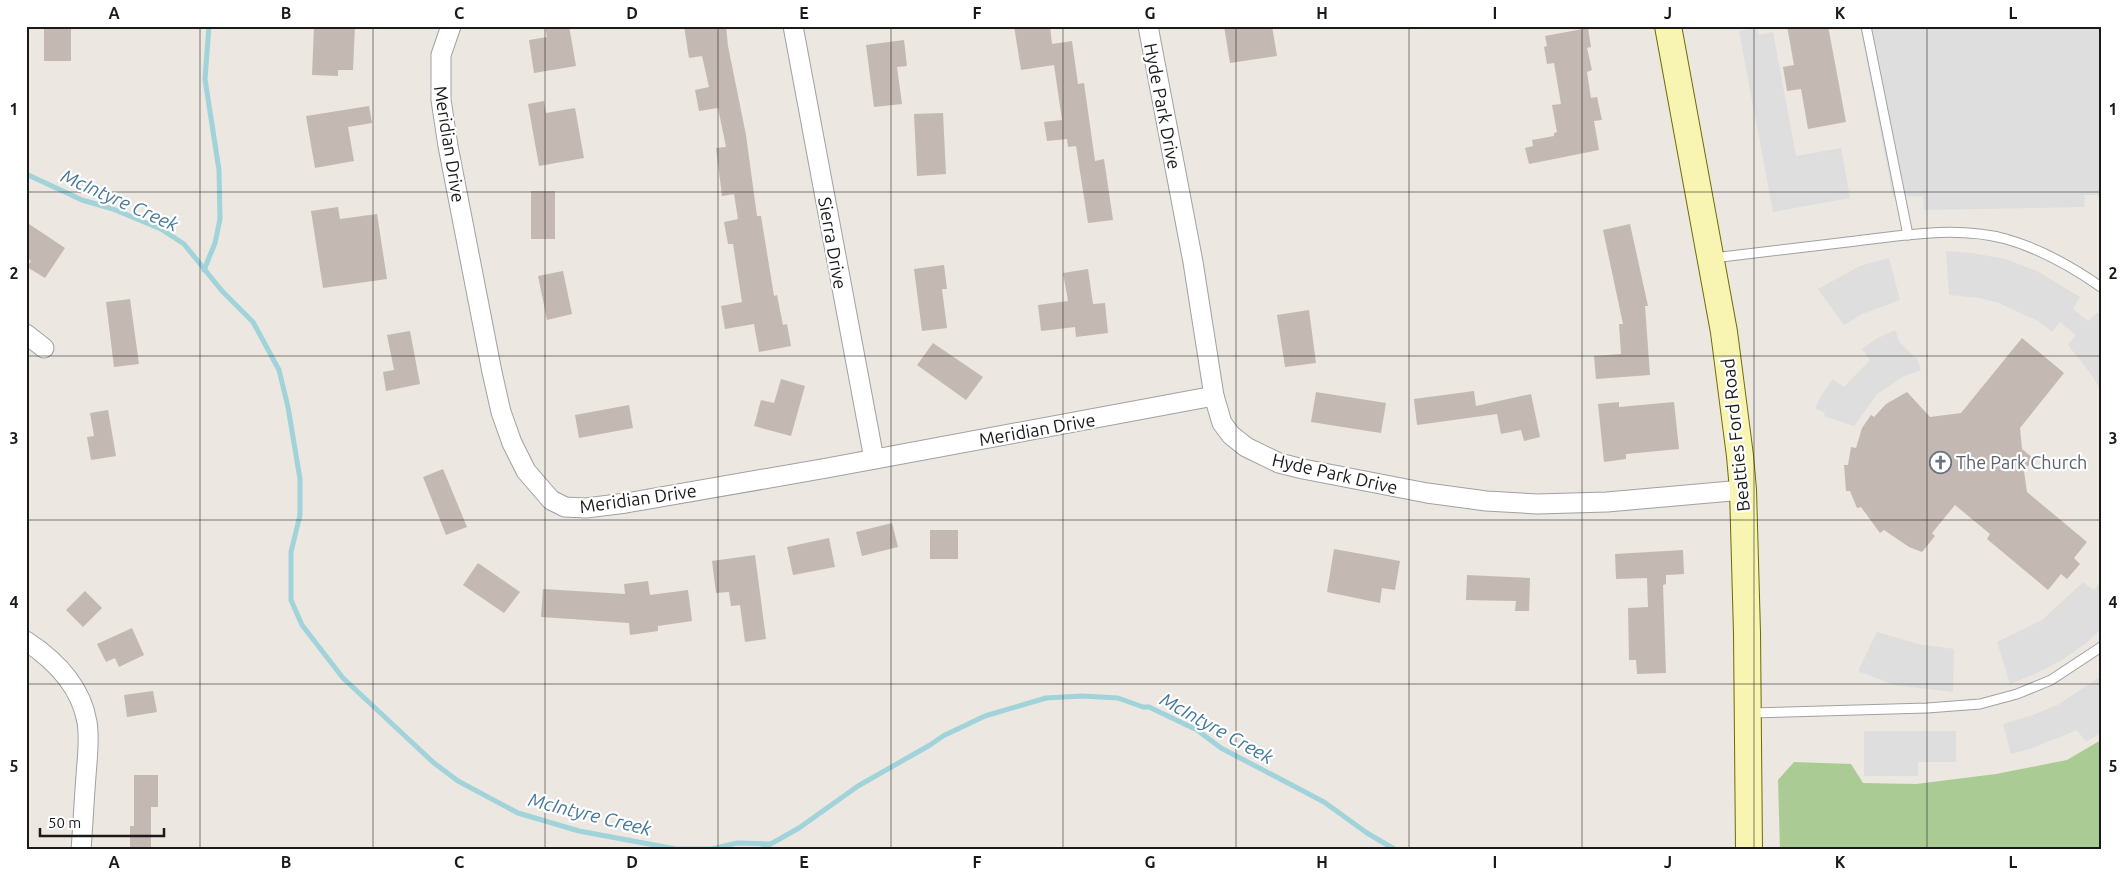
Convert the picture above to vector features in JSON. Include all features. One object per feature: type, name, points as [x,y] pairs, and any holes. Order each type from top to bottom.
[{"type":"main road","name":"Beatties Ford Road","points":[[1668,26],[1731,376],[1743,490],[1749,850]]},
{"type":"street","name":"Meridian Drive","points":[[451,26],[445,41],[440,68],[441,100],[448,146],[501,412],[512,443],[526,471],[551,500],[565,507],[586,508],[645,500],[1214,396]]},
{"type":"street","name":"Sierra Drive","points":[[793,26],[874,459]]},
{"type":"street","name":"Hyde Park Drive","points":[[1148,26],[1191,252],[1214,396],[1219,416],[1232,436],[1260,454],[1303,469],[1427,493],[1486,501],[1537,504],[1607,502],[1743,490]]},
{"type":"street","points":[[26,334],[44,348]]},
{"type":"street","points":[[26,641],[42,651],[72,684],[81,703],[87,723],[88,743],[81,850]]},
{"type":"lane","points":[[1866,26],[1908,235]]},
{"type":"lane","points":[[1710,258],[1908,235],[1965,232],[2006,239],[2039,250],[2070,266],[2101,286]]},
{"type":"lane","points":[[1748,713],[1927,708],[1980,704],[2017,694],[2051,680],[2101,647]]},
{"type":"green space","points":[[2101,740],[2101,849],[1780,850],[1778,780],[1794,762],[1851,764],[1863,783],[1916,784],[1996,774],[2067,760]]},
{"type":"shaded area","points":[[1860,26],[2098,26],[2101,39],[2101,208],[2098,195],[2085,195],[2084,207],[1924,210],[1923,196],[1893,197]]},
{"type":"shaded area","points":[[1757,28],[1759,35],[1773,32],[1796,156],[1841,148],[1850,198],[1773,212],[1739,31]]},
{"type":"shaded area","points":[[1946,251],[1972,253],[2005,259],[2037,271],[2080,297],[2073,309],[2088,321],[2097,313],[2101,316],[2101,390],[2068,345],[2076,335],[2060,322],[2052,332],[2038,321],[1999,303],[1979,298],[1949,295]]},
{"type":"shaded area","points":[[1889,258],[1900,300],[1862,314],[1844,325],[1818,289],[1860,266]]},
{"type":"shaded area","points":[[1895,330],[1900,343],[1917,359],[1921,370],[1904,376],[1877,394],[1854,426],[1824,416],[1825,413],[1815,408],[1833,379],[1844,387],[1870,360],[1862,349],[1876,339]]},
{"type":"shaded area","points":[[2101,581],[2101,629],[2085,644],[2062,660],[2010,684],[1997,642],[2042,620],[2083,582],[2094,590]]},
{"type":"shaded area","points":[[1877,632],[1918,644],[1954,649],[1953,692],[1895,685],[1858,671]]},
{"type":"shaded area","points":[[2101,676],[2101,733],[2086,742],[2077,730],[2032,748],[2011,754],[2003,724],[2033,715],[2059,704]]},
{"type":"shaded area","points":[[1864,731],[1956,731],[1956,762],[1918,762],[1918,776],[1864,776]]},
{"type":"building","points":[[44,26],[71,26],[71,61],[44,61]]},
{"type":"building","points":[[314,26],[355,26],[353,70],[338,70],[338,76],[312,75]]},
{"type":"building","points":[[545,26],[569,26],[576,66],[534,73],[529,40],[547,37]]},
{"type":"building","points":[[684,26],[726,26],[728,46],[746,135],[757,216],[761,216],[774,296],[777,295],[783,325],[787,324],[791,346],[759,352],[754,324],[725,329],[721,306],[742,302],[733,244],[728,244],[724,222],[738,219],[734,194],[722,196],[716,148],[726,147],[718,108],[699,111],[695,90],[709,87],[702,56],[689,58]]},
{"type":"building","points":[[1014,26],[1050,26],[1052,44],[1072,41],[1078,84],[1084,83],[1095,161],[1104,159],[1113,220],[1088,223],[1076,146],[1068,147],[1067,139],[1047,141],[1044,122],[1062,120],[1054,65],[1021,70]]},
{"type":"building","points":[[1224,26],[1272,26],[1277,56],[1230,63]]},
{"type":"building","points":[[1787,26],[1828,26],[1846,122],[1808,129],[1801,89],[1787,91],[1783,67],[1794,65]]},
{"type":"building","points":[[1588,28],[1591,47],[1587,48],[1592,70],[1587,72],[1591,98],[1597,97],[1602,120],[1594,121],[1599,150],[1529,164],[1525,148],[1533,146],[1532,140],[1554,136],[1554,133],[1557,132],[1552,105],[1561,104],[1554,63],[1547,64],[1544,47],[1547,46],[1545,36]]},
{"type":"building","points":[[904,40],[907,66],[897,67],[902,104],[874,107],[866,45]]},
{"type":"building","points":[[544,101],[546,113],[575,108],[584,158],[539,166],[528,104]]},
{"type":"building","points":[[369,106],[372,123],[348,127],[354,161],[315,168],[306,116]]},
{"type":"building","points":[[943,113],[946,174],[917,176],[914,114]]},
{"type":"building","points":[[531,191],[555,191],[555,239],[531,239]]},
{"type":"building","points":[[338,207],[340,219],[377,214],[387,279],[323,288],[311,211]]},
{"type":"building","points":[[26,222],[65,248],[45,278],[27,267],[31,261],[26,257]]},
{"type":"building","points":[[1630,224],[1648,306],[1645,306],[1650,375],[1596,379],[1594,356],[1621,354],[1619,324],[1623,324],[1603,230]]},
{"type":"building","points":[[944,265],[947,289],[942,289],[947,328],[922,331],[914,269]]},
{"type":"building","points":[[1088,269],[1093,304],[1105,303],[1108,333],[1076,337],[1075,327],[1041,331],[1038,305],[1068,301],[1063,273]]},
{"type":"building","points":[[563,271],[572,314],[547,320],[538,276]]},
{"type":"building","points":[[130,299],[139,364],[114,367],[106,302]]},
{"type":"building","points":[[1309,310],[1316,363],[1285,367],[1277,315]]},
{"type":"building","points":[[410,331],[420,384],[386,391],[383,372],[394,370],[387,335]]},
{"type":"building","name":"The Park Church","points":[[2022,338],[2064,373],[2020,428],[2022,449],[2034,459],[2024,471],[2027,492],[2087,542],[2074,558],[2080,564],[2067,579],[2061,574],[2048,590],[1987,539],[1990,534],[1955,505],[1932,533],[1935,536],[1922,552],[1909,547],[1884,530],[1880,533],[1861,507],[1857,508],[1850,491],[1846,491],[1844,465],[1848,465],[1851,447],[1856,448],[1862,428],[1871,415],[1874,417],[1886,404],[1907,392],[1930,417],[1961,413]]},
{"type":"building","points":[[933,343],[983,377],[966,400],[917,365]]},
{"type":"building","points":[[781,379],[805,386],[791,436],[754,426],[761,400],[774,403]]},
{"type":"building","points":[[1474,391],[1476,406],[1531,394],[1540,437],[1524,441],[1521,430],[1501,434],[1497,414],[1417,425],[1414,399]]},
{"type":"building","points":[[1316,392],[1386,403],[1381,433],[1311,422]]},
{"type":"building","points":[[1619,402],[1619,407],[1674,402],[1679,449],[1626,454],[1626,459],[1604,462],[1598,404]]},
{"type":"building","points":[[629,405],[633,428],[579,438],[575,415]]},
{"type":"building","points":[[108,410],[116,456],[91,460],[87,437],[94,436],[90,413]]},
{"type":"building","points":[[443,469],[467,527],[446,535],[423,477]]},
{"type":"building","points":[[892,523],[898,547],[862,556],[856,532]]},
{"type":"building","points":[[930,530],[958,530],[958,559],[930,559]]},
{"type":"building","points":[[829,538],[835,567],[793,575],[787,547]]},
{"type":"building","points":[[1334,549],[1400,561],[1395,590],[1382,588],[1380,603],[1327,592]]},
{"type":"building","points":[[1683,550],[1684,574],[1666,575],[1666,584],[1663,585],[1666,673],[1637,674],[1636,660],[1629,660],[1628,608],[1648,607],[1647,578],[1616,579],[1615,554]]},
{"type":"building","points":[[755,555],[766,639],[745,642],[740,605],[731,606],[729,592],[716,593],[712,561]]},
{"type":"building","points":[[478,563],[520,592],[504,613],[463,585]]},
{"type":"building","points":[[1467,575],[1530,578],[1529,611],[1515,611],[1516,601],[1466,600]]},
{"type":"building","points":[[648,581],[650,595],[688,590],[692,621],[658,626],[658,631],[630,635],[629,623],[541,617],[543,589],[625,594],[624,584]]},
{"type":"building","points":[[85,591],[102,608],[83,627],[66,610]]},
{"type":"building","points":[[132,628],[144,655],[119,667],[115,658],[106,662],[97,644]]},
{"type":"building","points":[[153,691],[157,712],[127,717],[124,695]]},
{"type":"building","points":[[134,775],[158,775],[158,807],[151,807],[151,850],[130,850],[130,826],[134,826]]},
{"type":"waterway","points":[[204,270],[215,243],[220,219],[219,170],[205,79],[209,26]]},
{"type":"waterway","name":"McIntyre Creek","points":[[26,174],[82,200],[113,209],[161,229],[184,244],[222,291],[253,322],[279,370],[288,407],[300,479],[300,515],[291,552],[291,600],[302,625],[343,678],[434,763],[458,781],[518,813],[579,831],[676,849],[712,849],[737,843],[769,844]]},
{"type":"waterway","name":"McIntyre Creek","points":[[760,850],[799,828],[858,786],[943,736],[985,716],[1046,698],[1082,696],[1118,698],[1143,707],[1149,707],[1197,730],[1221,748],[1324,802],[1367,833],[1396,850]]},
{"type":"place","name":"The Park Church","points":[[1940,462]]}]
